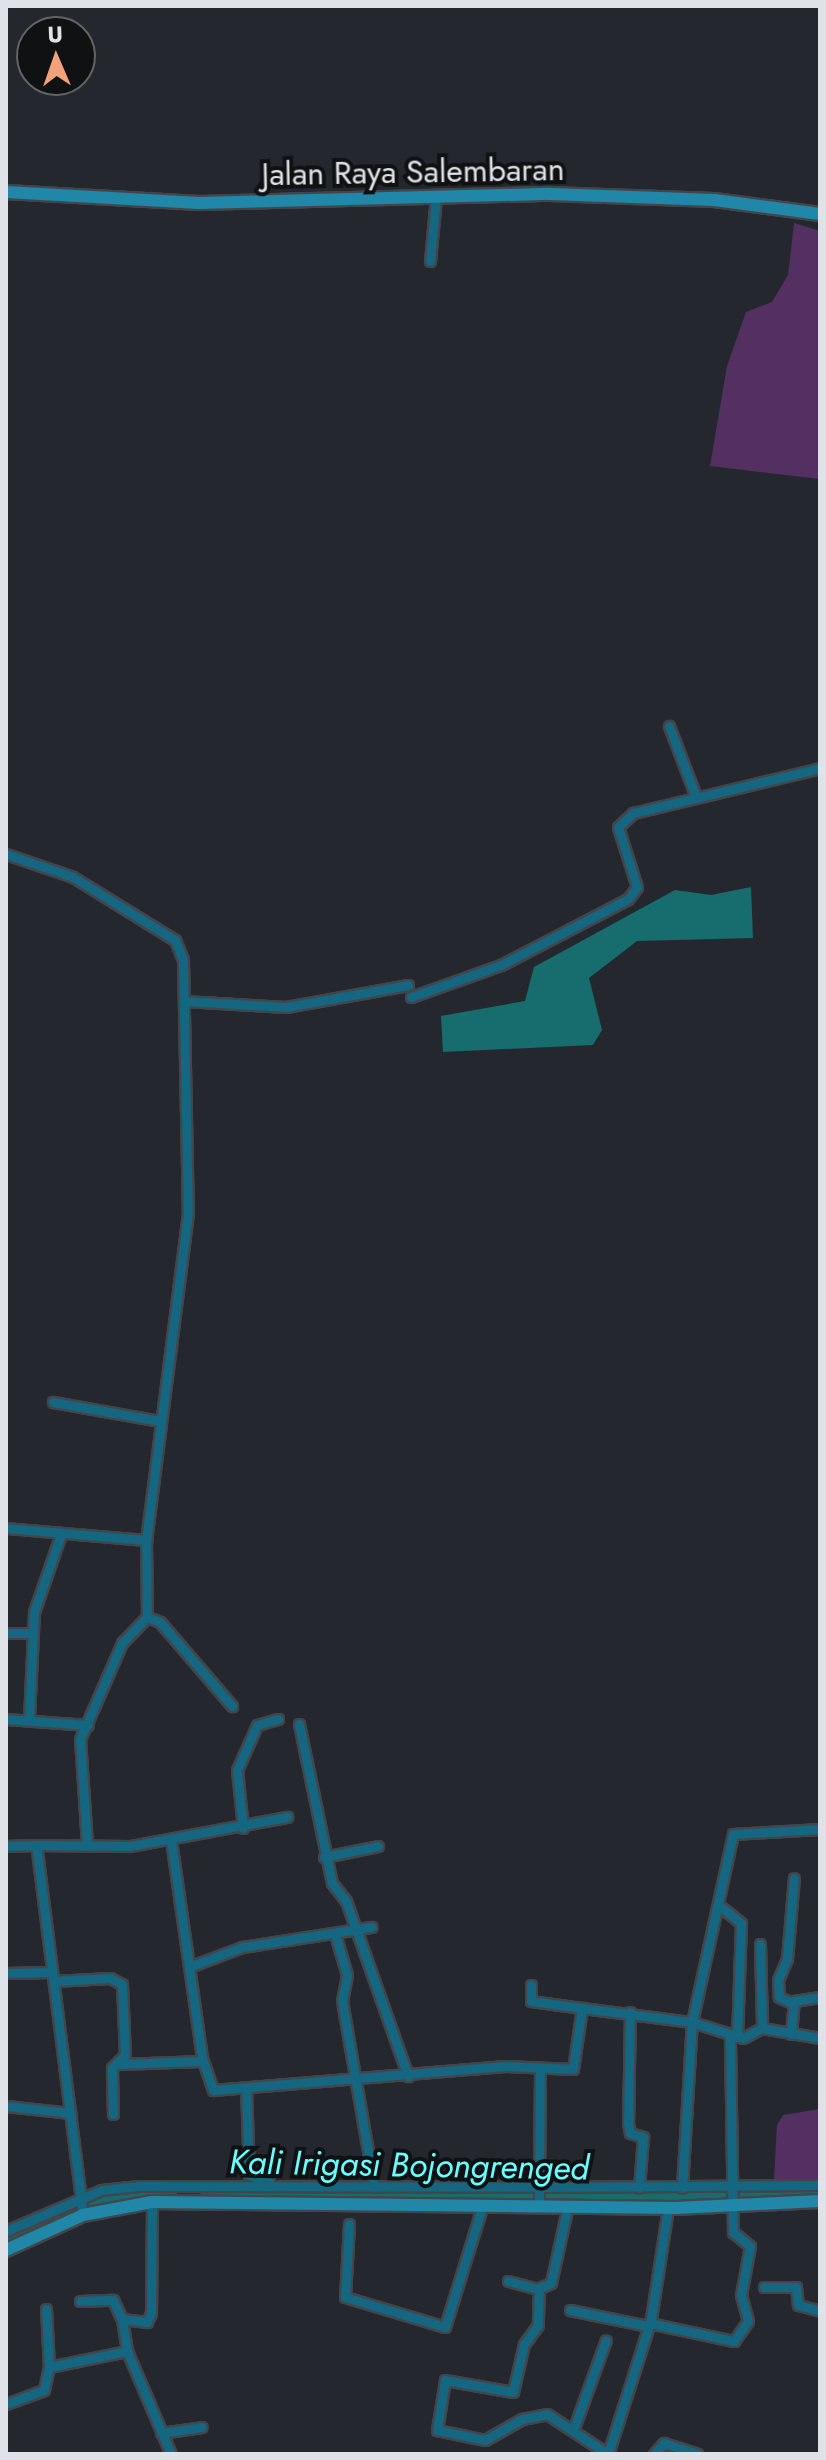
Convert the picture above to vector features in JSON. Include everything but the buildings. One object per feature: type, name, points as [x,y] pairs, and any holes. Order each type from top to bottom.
[{"type":"main road","name":"Jalan Raya Salembaran","points":[[6,192],[199,203],[436,196],[714,200],[820,214]]},
{"type":"main road","points":[[6,2250],[81,2206],[366,2193],[483,2204],[539,2195],[568,2205],[675,2197],[820,2201]]},
{"type":"street","points":[[430,261],[436,196]]},
{"type":"street","points":[[669,726],[695,794]]},
{"type":"street","points":[[411,997],[501,965],[628,899],[637,883],[618,827],[648,806],[820,768]]},
{"type":"street","points":[[6,854],[73,877],[175,940],[184,1001],[188,1213],[146,1540],[147,1617],[122,1643],[79,1743],[87,1845]]},
{"type":"street","points":[[184,1001],[286,1007],[408,985]]},
{"type":"street","points":[[53,1402],[160,1421]]},
{"type":"street","points":[[6,1528],[146,1540]]},
{"type":"street","points":[[29,1718],[32,1633],[61,1534]]},
{"type":"street","points":[[147,1617],[160,1622],[232,1706]]},
{"type":"street","points":[[6,1633],[32,1633]]},
{"type":"street","points":[[6,1719],[29,1718],[88,1725]]},
{"type":"street","points":[[243,1828],[237,1770],[257,1725],[278,1719]]},
{"type":"street","points":[[299,1724],[326,1837],[324,1857],[408,2076]]},
{"type":"street","points":[[6,1846],[171,1840],[287,1817]]},
{"type":"street","points":[[568,2205],[557,2272],[539,2289],[538,2325],[524,2344],[512,2393],[445,2380],[436,2429],[485,2440],[536,2413],[575,2425],[608,2454],[649,2324],[675,2197],[692,2022],[721,1907],[736,1830],[820,1829]]},
{"type":"street","points":[[171,1840],[202,2061],[210,2089],[575,2067],[582,2008]]},
{"type":"street","points":[[36,1845],[81,2206]]},
{"type":"street","points":[[324,1857],[378,1846]]},
{"type":"street","points":[[794,1878],[787,1959],[778,1980],[779,1997],[794,2004]]},
{"type":"street","points":[[570,2310],[732,2341],[742,2333],[750,2246],[733,2235],[732,2197],[734,2036],[741,1923],[721,1907]]},
{"type":"street","points":[[189,1967],[242,1947],[371,1927]]},
{"type":"street","points":[[335,1934],[360,2080],[366,2193]]},
{"type":"street","points":[[760,1944],[762,2028]]},
{"type":"street","points":[[6,1973],[120,1981],[125,2055],[112,2068],[113,2114]]},
{"type":"street","points":[[531,1985],[531,2001],[692,2022],[734,2036],[762,2028],[820,2038]]},
{"type":"street","points":[[791,2034],[794,2004],[805,1994],[820,1997]]},
{"type":"street","points":[[630,2012],[628,2123],[630,2133],[643,2137],[639,2188]]},
{"type":"street","points":[[119,2064],[202,2061]]},
{"type":"street","points":[[539,2195],[540,2068]]},
{"type":"street","points":[[246,2088],[249,2175],[279,2186]]},
{"type":"street","points":[[6,2106],[71,2113]]},
{"type":"street","points":[[6,2231],[139,2186],[279,2186],[396,2195],[539,2195],[639,2188],[675,2197],[732,2197],[820,2185]]},
{"type":"street","points":[[122,2319],[147,2322],[151,2313],[152,2202]]},
{"type":"street","points":[[349,2224],[345,2297],[445,2327],[483,2204]]},
{"type":"street","points":[[508,2281],[539,2289]]},
{"type":"street","points":[[764,2287],[796,2287],[798,2305],[820,2311]]},
{"type":"street","points":[[80,2301],[113,2300],[122,2319],[127,2351],[171,2454]]},
{"type":"street","points":[[6,2404],[44,2390],[49,2367],[46,2309]]},
{"type":"street","points":[[575,2425],[606,2340]]},
{"type":"street","points":[[49,2367],[127,2351]]},
{"type":"street","points":[[161,2433],[202,2427]]},
{"type":"street","points":[[654,2454],[664,2443],[697,2454]]},
{"type":"shaded area","points":[[794,223],[820,231],[820,479],[710,466],[727,366],[746,312],[772,302],[788,275]]},
{"type":"shaded area","points":[[820,2109],[820,2194],[773,2198],[777,2125],[783,2115]]},
{"type":"water","points":[[751,887],[753,938],[637,941],[589,978],[602,1030],[593,1045],[443,1052],[441,1016],[525,1001],[534,967],[675,890],[711,895]]},
{"type":"waterway","name":"Kali Irigasi Bojongrenged","points":[[6,2239],[79,2204],[172,2190]]},
{"type":"waterway","name":"Kali Irigasi Bojongrenged","points":[[205,2191],[709,2196],[820,2190]]}]
